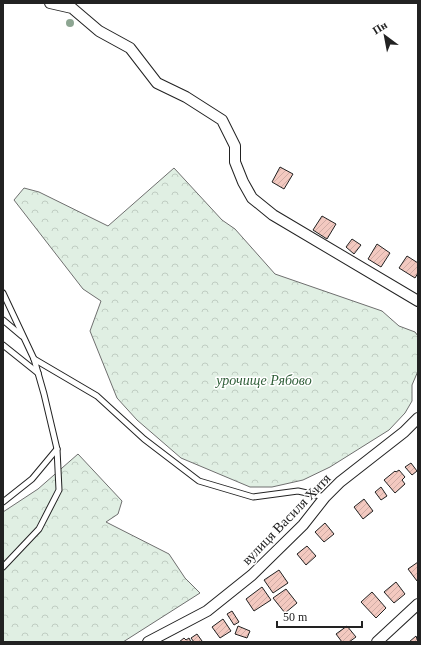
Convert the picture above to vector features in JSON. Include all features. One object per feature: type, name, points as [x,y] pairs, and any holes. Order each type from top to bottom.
[{"type":"street","points":[[50,3],[72,8],[99,30],[130,48],[157,83],[186,97],[222,120],[235,146],[235,162],[242,182],[252,198],[273,215],[418,301]]},
{"type":"street","name":"вулиця Василя Хитя","points":[[148,642],[207,611],[252,575],[303,525],[325,496],[418,418]]},
{"type":"street","points":[[377,642],[418,604]]},
{"type":"lane","points":[[3,293],[34,359],[38,372],[57,449],[59,490],[39,529],[3,567]]},
{"type":"lane","points":[[3,320],[24,337]]},
{"type":"lane","points":[[3,345],[38,372]]},
{"type":"lane","points":[[34,359],[97,396],[144,439],[199,482],[253,497],[298,491],[325,496]]},
{"type":"lane","points":[[3,502],[32,478],[57,449]]},
{"type":"green space","name":"урочище Рябово","points":[[174,168],[222,220],[235,229],[275,274],[382,311],[399,326],[415,332],[418,336],[418,371],[412,385],[412,401],[405,413],[389,430],[330,467],[303,480],[272,487],[250,487],[181,458],[137,420],[117,398],[90,331],[101,301],[83,289],[14,200],[24,188],[39,192],[108,226]]},
{"type":"green space","points":[[78,454],[122,501],[118,514],[106,522],[169,554],[185,578],[200,593],[123,642],[3,642],[3,512],[38,489]]},
{"type":"building","points":[[280,167],[293,174],[284,189],[272,182]]},
{"type":"building","points":[[322,216],[336,224],[327,239],[313,230]]},
{"type":"building","points":[[352,239],[361,245],[354,254],[346,247]]},
{"type":"building","points":[[377,244],[390,253],[381,267],[368,259]]},
{"type":"building","points":[[407,256],[418,263],[418,273],[415,278],[399,268]]},
{"type":"building","points":[[411,463],[417,471],[412,475],[405,467]]},
{"type":"building","points":[[399,470],[405,477],[402,480],[405,484],[395,493],[384,480],[395,471],[396,472]]},
{"type":"building","points":[[381,487],[387,496],[381,500],[375,492]]},
{"type":"building","points":[[364,499],[373,511],[363,519],[354,507]]},
{"type":"building","points":[[325,523],[334,534],[324,542],[315,532]]},
{"type":"building","points":[[307,546],[316,556],[306,565],[297,554]]},
{"type":"building","points":[[418,562],[418,580],[417,581],[408,569]]},
{"type":"building","points":[[279,570],[288,583],[273,593],[264,580]]},
{"type":"building","points":[[396,582],[405,594],[394,603],[384,592]]},
{"type":"building","points":[[262,587],[271,600],[254,611],[246,599]]},
{"type":"building","points":[[286,589],[297,603],[285,613],[273,598]]},
{"type":"building","points":[[372,592],[386,608],[376,618],[361,602]]},
{"type":"building","points":[[232,611],[239,622],[234,625],[227,614]]},
{"type":"building","points":[[223,619],[231,631],[220,638],[212,627]]},
{"type":"building","points":[[238,626],[250,631],[247,638],[235,634]]},
{"type":"building","points":[[347,626],[356,637],[349,642],[342,642],[336,634]]},
{"type":"building","points":[[197,634],[202,641],[201,642],[194,642],[191,638]]},
{"type":"building","points":[[416,636],[418,642],[409,642]]},
{"type":"building","points":[[184,638],[186,640],[189,638],[191,642],[179,642]]}]
